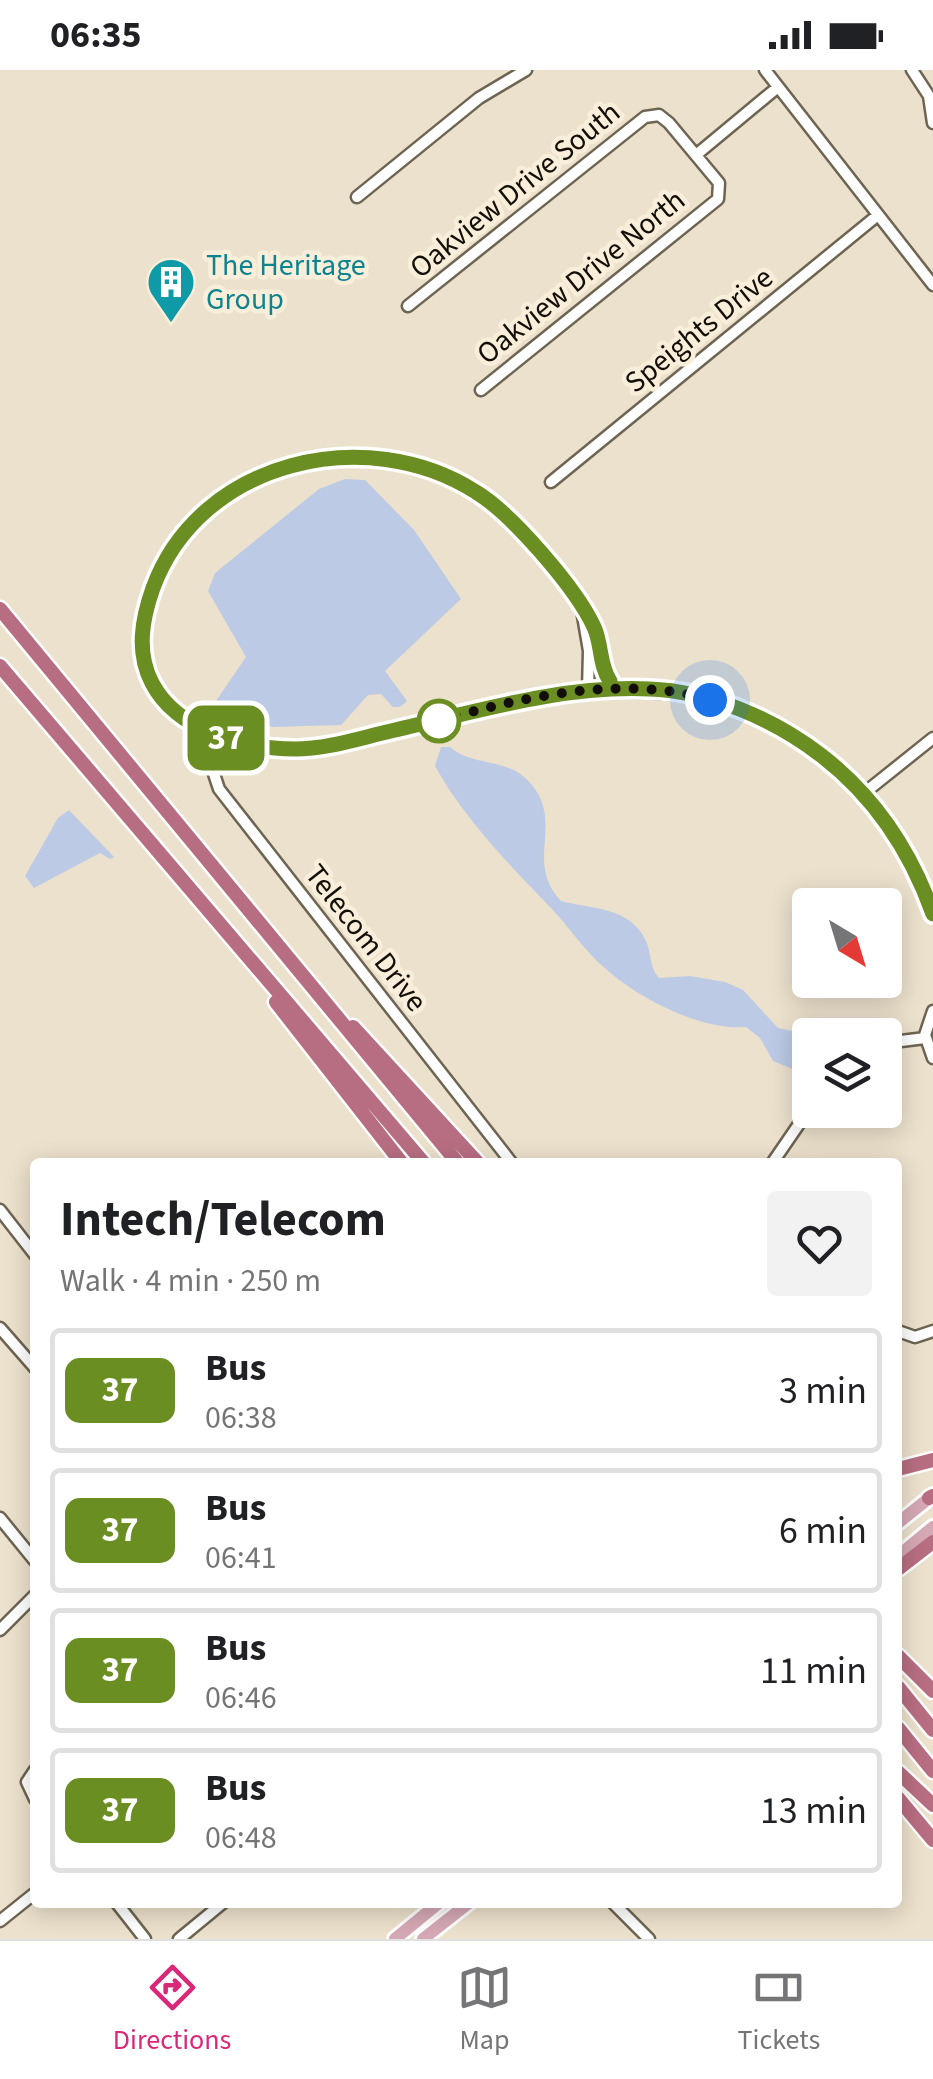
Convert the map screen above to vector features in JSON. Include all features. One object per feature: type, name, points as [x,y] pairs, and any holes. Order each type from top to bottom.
[{"type":"highway","points":[[0,610],[337,1013],[453,1158]]},
{"type":"highway","points":[[0,666],[420,1158]]},
{"type":"highway","points":[[257,972],[291,1024],[398,1158]]},
{"type":"highway","points":[[337,1013],[373,1044],[473,1158]]},
{"type":"highway","points":[[902,1471],[933,1464]]},
{"type":"highway","points":[[902,1566],[933,1542]]},
{"type":"highway","points":[[902,1660],[933,1691]]},
{"type":"highway","points":[[902,1693],[933,1730]]},
{"type":"highway","points":[[902,1733],[933,1770]]},
{"type":"highway","points":[[902,1776],[933,1805]]},
{"type":"highway","points":[[902,1803],[933,1840]]},
{"type":"main road","points":[[902,1520],[932,1496]]},
{"type":"main road","points":[[902,1553],[933,1527]]},
{"type":"main road","points":[[395,1939],[431,1908]]},
{"type":"main road","points":[[407,1939],[433,1917],[436,1908]]},
{"type":"main road","points":[[423,1939],[462,1908]]},
{"type":"street","points":[[357,196],[478,98],[526,70]]},
{"type":"street","points":[[764,70],[933,285]]},
{"type":"street","points":[[912,70],[930,96],[933,123]]},
{"type":"street","points":[[696,155],[778,87]]},
{"type":"street","name":"Oakview Drive South","points":[[408,306],[645,116],[664,117],[696,155]]},
{"type":"street","name":"Oakview Drive North","points":[[482,390],[718,199],[718,183],[696,155]]},
{"type":"street","name":"Speights Drive","points":[[551,482],[878,215]]},
{"type":"street","points":[[618,689],[604,672],[596,632],[582,608],[512,520],[478,492],[442,474],[386,458],[354,456],[279,468],[257,476],[206,511],[184,534],[156,580],[147,606],[142,644],[152,684],[169,704],[214,734],[262,747],[310,748],[588,691],[618,689],[684,694],[754,716],[806,744],[863,794],[902,846],[933,914]]},
{"type":"street","points":[[582,608],[589,652],[588,691]]},
{"type":"street","name":"Telecom Drive","points":[[214,734],[210,762],[219,789],[508,1158]]},
{"type":"street","points":[[863,794],[933,738]]},
{"type":"street","points":[[933,1011],[925,1038],[933,1058]]},
{"type":"street","points":[[902,1041],[925,1038]]},
{"type":"street","points":[[776,1158],[796,1128]]},
{"type":"street","points":[[0,1210],[30,1249]]},
{"type":"street","points":[[0,1328],[30,1362]]},
{"type":"street","points":[[902,1332],[919,1337],[933,1330]]},
{"type":"street","points":[[0,1518],[30,1555]]},
{"type":"street","points":[[0,1630],[30,1599]]},
{"type":"street","points":[[0,1921],[30,1897]]},
{"type":"street","points":[[121,1908],[146,1939]]},
{"type":"street","points":[[179,1939],[217,1908]]},
{"type":"street","points":[[440,1908],[448,1919]]},
{"type":"street","points":[[626,1908],[649,1939]]},
{"type":"water","points":[[345,479],[365,480],[414,530],[461,599],[385,671],[407,701],[400,707],[393,707],[381,694],[368,695],[341,725],[272,727],[257,718],[220,717],[214,704],[246,657],[208,591],[215,573],[319,489]]},
{"type":"water","points":[[441,747],[450,747],[523,776],[541,800],[545,815],[545,872],[561,901],[608,911],[630,921],[646,941],[659,978],[690,976],[725,982],[743,990],[778,1028],[792,1031],[792,1069],[773,1061],[760,1038],[746,1027],[710,1024],[672,1011],[636,992],[599,963],[473,822],[435,766]]},
{"type":"water","points":[[69,810],[114,857],[110,859],[100,853],[34,888],[25,876],[58,818]]},
{"type":"bus line","name":"37","points":[[610,681],[604,672],[592,621],[512,520],[461,483],[414,464],[386,458],[354,456],[310,461],[260,474],[234,490],[184,534],[156,580],[141,632],[152,684],[169,704],[206,730],[262,747],[320,747],[592,690],[665,690],[742,711],[806,744],[863,794],[902,846],[933,914]]},
{"type":"place","name":"The Heritage Group","points":[[171,324]]},
{"type":"route","points":[[439,721],[592,690],[665,690],[710,700]]}]
